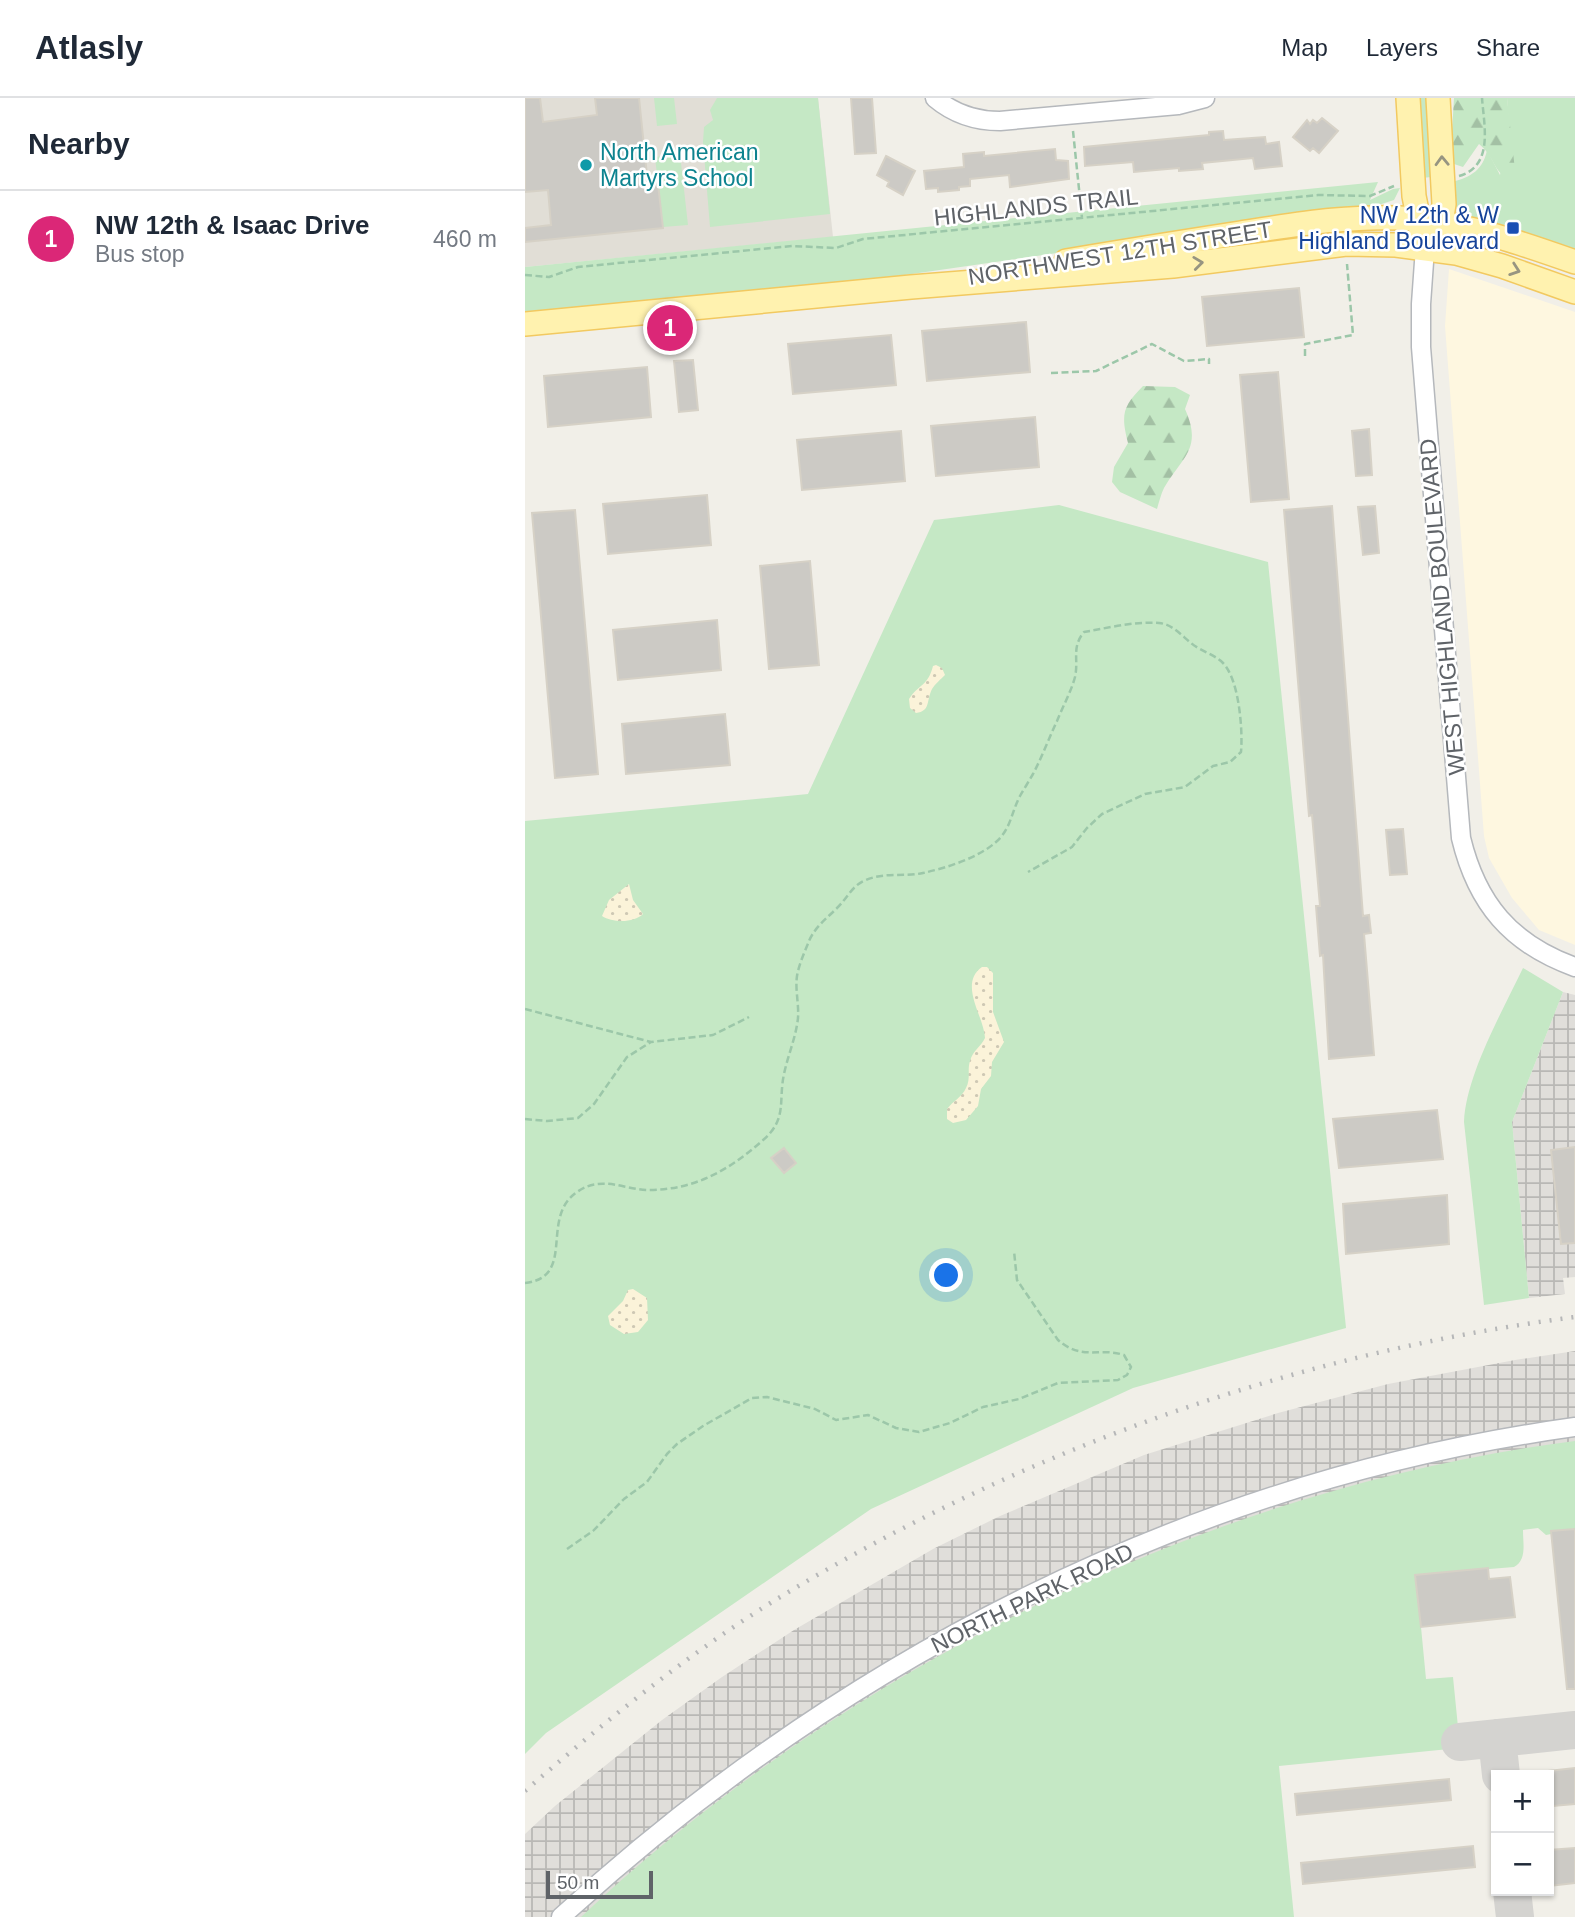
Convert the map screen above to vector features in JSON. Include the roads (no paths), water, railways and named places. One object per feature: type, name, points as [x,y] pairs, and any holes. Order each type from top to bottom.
[{"type":"main road","name":"WEST HIGHLAND BOULEVARD","points":[[1408,98],[1413,182],[1425,248]]},
{"type":"main road","name":"WEST HIGHLAND BOULEVARD","points":[[1425,248],[1441,223],[1444,204],[1438,98]]},
{"type":"main road","name":"NORTHWEST 12TH STREET","points":[[911,287],[1286,226],[1352,218],[1441,223],[1575,262]]},
{"type":"main road","name":"NORTHWEST 12TH STREET","points":[[525,324],[911,287],[1174,266],[1346,244],[1425,248],[1457,253],[1575,292]]},
{"type":"street","points":[[936,99],[964,115],[988,121],[1090,105],[1178,105],[1205,98]]},
{"type":"street","name":"WEST HIGHLAND BOULEVARD","points":[[1425,248],[1421,346],[1461,838],[1466,859],[1497,917],[1527,945],[1575,967]]},
{"type":"street","name":"NORTH PARK ROAD","points":[[561,1917],[632,1854],[707,1794],[818,1714],[933,1645],[1054,1583],[1200,1522],[1298,1490],[1437,1452],[1575,1427]]},
{"type":"railway","points":[[525,1791],[645,1692],[739,1623],[865,1548],[961,1499],[1059,1456],[1159,1417],[1261,1384],[1364,1356],[1469,1334],[1575,1317]]},
{"type":"place","name":"North American Martyrs School","points":[[586,165]]},
{"type":"place","name":"NW 12th & W Highland Boulevard","points":[[1513,228]]},
{"type":"place","name":"NW 12th & Isaac Drive","points":[[670,328]]}]
